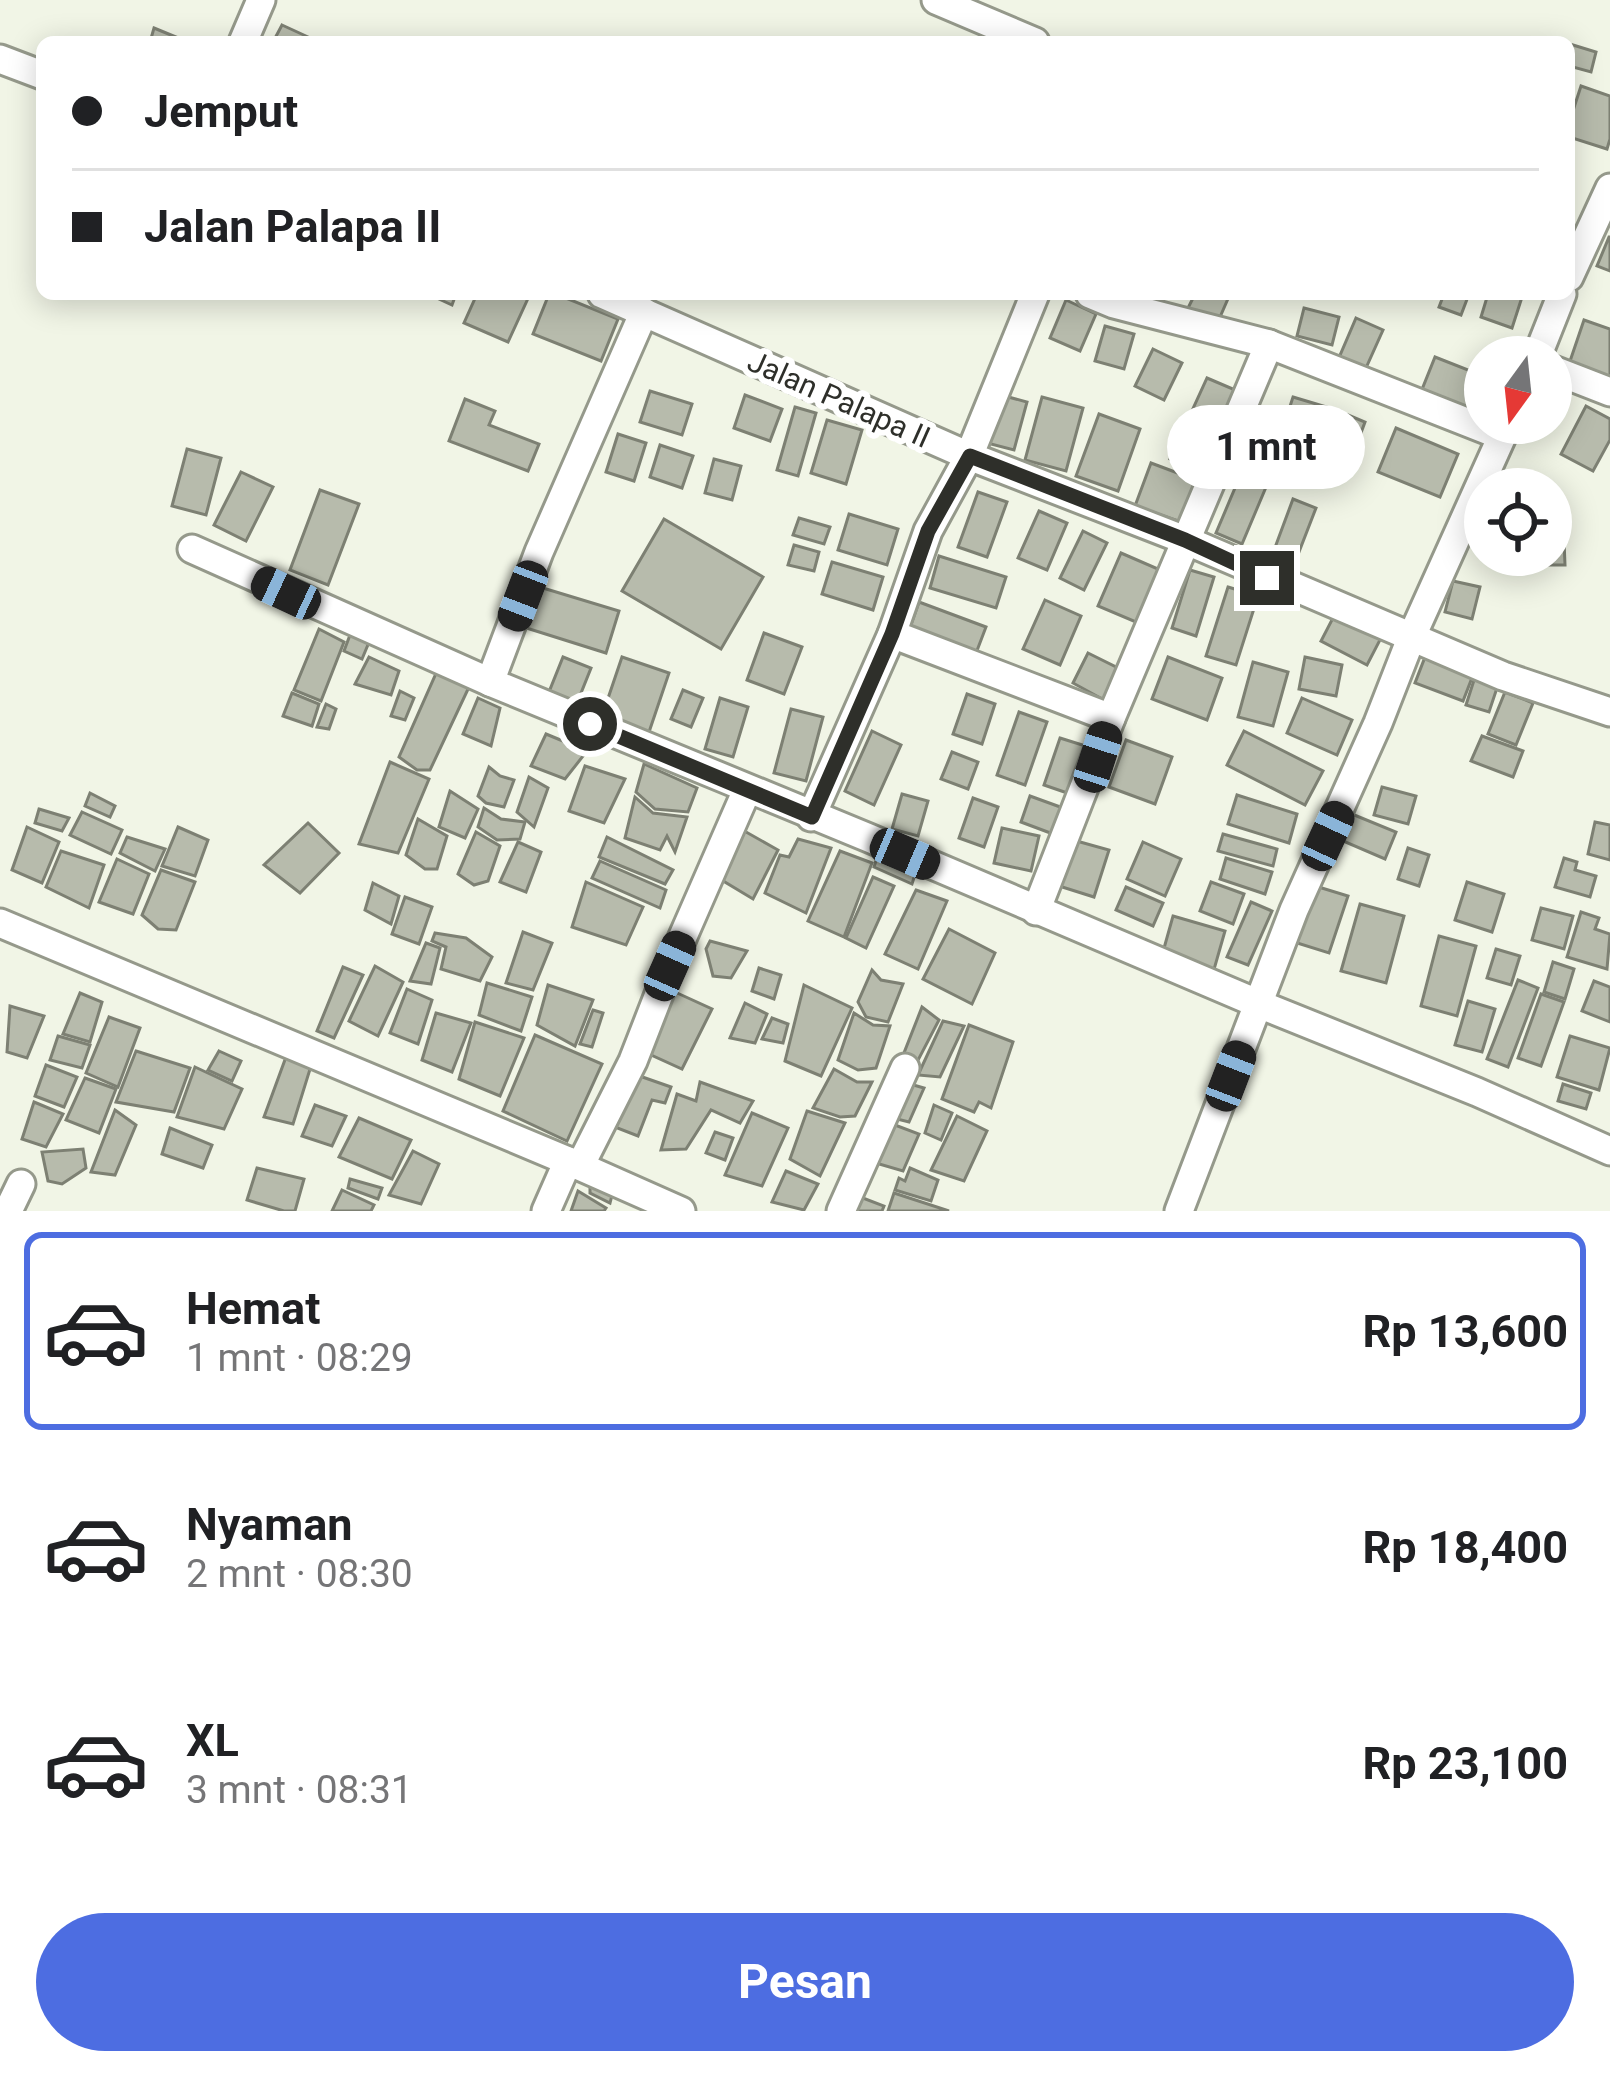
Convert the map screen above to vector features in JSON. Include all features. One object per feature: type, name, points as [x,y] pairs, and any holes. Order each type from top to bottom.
[{"type":"street","points":[[246,36],[261,0]]},
{"type":"street","points":[[936,0],[1021,36]]},
{"type":"street","points":[[0,58],[36,73]]},
{"type":"street","points":[[1575,252],[1610,188]]},
{"type":"street","name":"Jalan Palapa II","points":[[616,300],[970,456],[1185,540],[1503,676],[1610,712]]},
{"type":"street","points":[[812,817],[892,634],[928,531],[970,456],[1033,300]]},
{"type":"street","points":[[1104,300],[1270,344],[1464,414]]},
{"type":"street","points":[[1545,336],[1560,300]]},
{"type":"street","points":[[490,682],[539,552],[644,312]]},
{"type":"street","points":[[1036,911],[1111,718],[1270,344]]},
{"type":"street","points":[[1572,377],[1610,392]]},
{"type":"street","points":[[1179,1211],[1294,910],[1498,444]]},
{"type":"street","points":[[192,549],[490,682],[1610,1151]]},
{"type":"street","points":[[892,634],[1111,718]]},
{"type":"street","points":[[546,1211],[633,1060],[747,790]]},
{"type":"street","points":[[0,923],[681,1211]]},
{"type":"street","points":[[841,1211],[905,1068]]},
{"type":"street","points":[[8,1211],[21,1184]]},
{"type":"building","points":[[282,25],[306,36],[276,36]]},
{"type":"building","points":[[1575,46],[1596,52],[1591,72],[1575,68]]},
{"type":"building","points":[[1581,86],[1610,96],[1607,149],[1575,139],[1575,104]]},
{"type":"building","points":[[1610,237],[1610,271],[1597,266]]},
{"type":"building","points":[[474,300],[527,300],[508,342],[464,323]]},
{"type":"building","points":[[547,300],[571,300],[618,319],[601,361],[533,334]]},
{"type":"building","points":[[1066,300],[1096,314],[1080,351],[1050,338]]},
{"type":"building","points":[[1192,300],[1227,300],[1217,324],[1187,310]]},
{"type":"building","points":[[1442,300],[1467,300],[1461,315],[1439,307]]},
{"type":"building","points":[[1486,300],[1521,300],[1512,328],[1481,317]]},
{"type":"building","points":[[1304,308],[1339,317],[1332,345],[1297,336]]},
{"type":"building","points":[[1356,318],[1383,330],[1361,379],[1335,367]]},
{"type":"building","points":[[1584,320],[1610,329],[1610,382],[1572,368]]},
{"type":"building","points":[[1105,326],[1134,334],[1124,369],[1095,361]]},
{"type":"building","points":[[1153,349],[1182,363],[1164,400],[1135,386]]},
{"type":"building","points":[[1435,357],[1464,368],[1464,409],[1421,392]]},
{"type":"building","points":[[1207,378],[1240,392],[1203,474],[1170,459]]},
{"type":"building","points":[[650,391],[692,404],[682,435],[640,422]]},
{"type":"building","points":[[745,395],[782,409],[770,441],[734,428]]},
{"type":"building","points":[[1001,395],[1027,402],[1014,450],[987,443]]},
{"type":"building","points":[[1042,397],[1083,408],[1066,471],[1025,460]]},
{"type":"building","points":[[1293,397],[1340,411],[1329,446],[1282,431]]},
{"type":"building","points":[[465,399],[495,411],[489,425],[539,444],[528,471],[449,441]]},
{"type":"building","points":[[1586,406],[1610,419],[1610,440],[1593,471],[1561,454],[1566,444],[1572,444],[1572,433]]},
{"type":"building","points":[[795,407],[816,413],[798,476],[777,470]]},
{"type":"building","points":[[1099,414],[1140,429],[1118,491],[1076,476]]},
{"type":"building","points":[[1348,415],[1365,422],[1352,457],[1335,450]]},
{"type":"building","points":[[827,420],[862,430],[846,484],[811,473]]},
{"type":"building","points":[[1396,428],[1458,454],[1440,497],[1378,472]]},
{"type":"building","points":[[1255,429],[1307,443],[1298,477],[1246,464]]},
{"type":"building","points":[[618,434],[646,443],[634,481],[606,472]]},
{"type":"building","points":[[660,445],[693,456],[682,488],[650,477]]},
{"type":"building","points":[[187,449],[221,458],[206,515],[172,506]]},
{"type":"building","points":[[714,459],[741,466],[732,500],[705,493]]},
{"type":"building","points":[[1151,463],[1199,481],[1184,523],[1135,506]]},
{"type":"building","points":[[1243,469],[1269,480],[1242,544],[1216,533]]},
{"type":"building","points":[[241,472],[273,487],[246,541],[214,525]]},
{"type":"building","points":[[320,490],[359,504],[328,585],[290,570]]},
{"type":"building","points":[[978,492],[1007,502],[987,557],[958,547]]},
{"type":"building","points":[[1293,499],[1316,508],[1292,570],[1270,561]]},
{"type":"building","points":[[1039,511],[1067,523],[1047,570],[1018,558]]},
{"type":"building","points":[[849,514],[898,529],[887,565],[838,550]]},
{"type":"building","points":[[799,518],[830,527],[824,544],[793,535]]},
{"type":"building","points":[[664,519],[763,577],[721,649],[622,591]]},
{"type":"building","points":[[1083,531],[1107,543],[1084,590],[1060,578]]},
{"type":"building","points":[[794,545],[819,552],[814,571],[788,565]]},
{"type":"building","points":[[1121,553],[1165,572],[1143,625],[1098,606]]},
{"type":"building","points":[[939,556],[1006,577],[996,608],[930,588]]},
{"type":"building","points":[[832,562],[883,577],[873,610],[822,594]]},
{"type":"building","points":[[1190,570],[1214,577],[1196,636],[1172,628]]},
{"type":"building","points":[[1453,581],[1480,587],[1472,619],[1445,612]]},
{"type":"building","points":[[533,585],[619,611],[606,653],[520,626]]},
{"type":"building","points":[[1228,587],[1258,596],[1236,665],[1206,656]]},
{"type":"building","points":[[1045,600],[1081,616],[1060,665],[1023,649]]},
{"type":"building","points":[[919,602],[986,627],[973,661],[907,636]]},
{"type":"building","points":[[1335,614],[1381,638],[1367,665],[1321,641]]},
{"type":"building","points":[[353,627],[372,635],[362,659],[344,651]]},
{"type":"building","points":[[319,629],[344,642],[321,701],[294,690]]},
{"type":"building","points":[[764,633],[802,647],[784,694],[747,680]]},
{"type":"building","points":[[1427,652],[1475,670],[1463,701],[1415,683]]},
{"type":"building","points":[[1088,653],[1120,669],[1104,700],[1073,683]]},
{"type":"building","points":[[369,657],[399,671],[391,695],[355,684]]},
{"type":"building","points":[[563,657],[591,668],[577,703],[549,692]]},
{"type":"building","points":[[622,657],[669,673],[648,735],[601,719]]},
{"type":"building","points":[[1168,657],[1222,678],[1207,720],[1152,699]]},
{"type":"building","points":[[1305,657],[1342,665],[1336,696],[1299,689]]},
{"type":"building","points":[[1253,662],[1288,672],[1273,726],[1238,717]]},
{"type":"building","points":[[438,669],[469,687],[430,770],[417,770],[399,757]]},
{"type":"building","points":[[1476,674],[1499,682],[1489,712],[1466,705]]},
{"type":"building","points":[[683,690],[703,698],[691,727],[671,719]]},
{"type":"building","points":[[400,691],[414,698],[405,720],[391,716]]},
{"type":"building","points":[[1505,692],[1533,703],[1516,745],[1488,734]]},
{"type":"building","points":[[292,693],[319,704],[312,726],[283,716]]},
{"type":"building","points":[[967,694],[995,704],[982,744],[953,734]]},
{"type":"building","points":[[478,698],[500,708],[491,746],[463,734]]},
{"type":"building","points":[[720,698],[748,707],[733,757],[705,749]]},
{"type":"building","points":[[1302,698],[1352,720],[1337,755],[1287,733]]},
{"type":"building","points":[[326,704],[336,709],[329,729],[317,727]]},
{"type":"building","points":[[791,709],[823,717],[806,781],[774,773]]},
{"type":"building","points":[[1019,712],[1047,722],[1025,785],[997,775]]},
{"type":"building","points":[[872,731],[901,745],[874,805],[845,791]]},
{"type":"building","points":[[1244,731],[1323,771],[1305,805],[1227,765]]},
{"type":"building","points":[[546,734],[587,751],[565,779],[531,766]]},
{"type":"building","points":[[1482,736],[1523,751],[1513,777],[1471,761]]},
{"type":"building","points":[[1060,738],[1092,748],[1076,796],[1044,785]]},
{"type":"building","points":[[1126,740],[1172,757],[1155,804],[1109,787]]},
{"type":"building","points":[[952,752],[978,762],[968,789],[941,779]]},
{"type":"building","points":[[390,762],[429,779],[398,853],[359,844]]},
{"type":"building","points":[[644,764],[697,788],[688,812],[655,809],[636,792]]},
{"type":"building","points":[[585,766],[625,779],[604,823],[569,811]]},
{"type":"building","points":[[489,767],[514,780],[504,807],[478,796]]},
{"type":"building","points":[[529,777],[548,788],[534,827],[517,812]]},
{"type":"building","points":[[1382,787],[1416,796],[1408,824],[1374,815]]},
{"type":"building","points":[[450,791],[478,809],[465,838],[439,827]]},
{"type":"building","points":[[90,793],[115,806],[110,817],[85,806]]},
{"type":"building","points":[[902,794],[928,801],[918,836],[892,829]]},
{"type":"building","points":[[1237,795],[1297,814],[1289,843],[1228,824]]},
{"type":"building","points":[[1030,796],[1063,808],[1053,834],[1021,822]]},
{"type":"building","points":[[635,797],[653,813],[687,817],[675,852],[667,836],[660,850],[625,838]]},
{"type":"building","points":[[973,798],[998,807],[984,847],[959,838]]},
{"type":"building","points":[[484,808],[501,819],[525,822],[520,839],[497,840],[478,827]]},
{"type":"building","points":[[39,809],[69,818],[62,831],[35,823]]},
{"type":"building","points":[[82,812],[122,830],[111,854],[70,835]]},
{"type":"building","points":[[1347,812],[1396,832],[1385,859],[1336,838]]},
{"type":"building","points":[[418,819],[447,836],[437,869],[425,869],[406,855]]},
{"type":"building","points":[[1595,822],[1610,825],[1610,860],[1588,854]]},
{"type":"building","points":[[308,823],[339,853],[300,893],[264,865]]},
{"type":"building","points":[[27,827],[59,842],[42,883],[12,870]]},
{"type":"building","points":[[178,827],[208,840],[195,876],[162,866]]},
{"type":"building","points":[[739,828],[778,850],[753,899],[720,879]]},
{"type":"building","points":[[1002,828],[1039,836],[1031,871],[994,863]]},
{"type":"building","points":[[476,832],[500,846],[488,881],[474,885],[458,874]]},
{"type":"building","points":[[1223,834],[1277,849],[1273,866],[1218,851]]},
{"type":"building","points":[[127,837],[165,849],[155,871],[120,853]]},
{"type":"building","points":[[607,837],[673,870],[665,884],[599,857]]},
{"type":"building","points":[[798,839],[831,848],[806,913],[765,893],[780,855],[789,857]]},
{"type":"building","points":[[1073,840],[1109,850],[1094,897],[1059,886]]},
{"type":"building","points":[[518,842],[541,852],[526,892],[500,882]]},
{"type":"building","points":[[1143,842],[1181,859],[1165,896],[1127,879]]},
{"type":"building","points":[[880,848],[918,865],[912,884],[874,867]]},
{"type":"building","points":[[1408,848],[1429,855],[1419,886],[1398,879]]},
{"type":"building","points":[[61,851],[104,865],[89,908],[46,887]]},
{"type":"building","points":[[840,851],[872,863],[844,937],[808,921]]},
{"type":"building","points":[[1226,858],[1272,872],[1265,894],[1220,879]]},
{"type":"building","points":[[1564,858],[1577,862],[1575,870],[1596,876],[1590,897],[1555,887]]},
{"type":"building","points":[[117,859],[149,874],[133,914],[99,902]]},
{"type":"building","points":[[600,861],[666,890],[660,908],[592,878]]},
{"type":"building","points":[[161,870],[195,882],[176,930],[158,929],[142,915]]},
{"type":"building","points":[[873,877],[894,886],[866,948],[846,938]]},
{"type":"building","points":[[586,882],[643,907],[626,945],[572,927]]},
{"type":"building","points":[[1211,882],[1244,894],[1233,924],[1200,911]]},
{"type":"building","points":[[1467,882],[1504,894],[1492,932],[1455,920]]},
{"type":"building","points":[[373,883],[399,896],[391,924],[365,910]]},
{"type":"building","points":[[1312,885],[1348,896],[1329,953],[1294,942]]},
{"type":"building","points":[[1126,887],[1163,903],[1153,926],[1116,910]]},
{"type":"building","points":[[916,890],[947,901],[918,969],[885,954]]},
{"type":"building","points":[[405,897],[432,907],[419,944],[392,934]]},
{"type":"building","points":[[1251,902],[1272,911],[1248,965],[1227,957]]},
{"type":"building","points":[[1360,904],[1404,916],[1386,983],[1341,971]]},
{"type":"building","points":[[1541,908],[1573,916],[1564,949],[1532,940]]},
{"type":"building","points":[[1581,912],[1599,918],[1595,929],[1610,934],[1607,969],[1567,957]]},
{"type":"building","points":[[1173,916],[1225,931],[1213,973],[1161,959]]},
{"type":"building","points":[[949,929],[995,953],[972,1004],[923,979]]},
{"type":"building","points":[[523,932],[552,943],[533,990],[506,983]]},
{"type":"building","points":[[435,933],[466,938],[492,957],[480,981],[441,969],[446,947],[432,941]]},
{"type":"building","points":[[1439,936],[1476,946],[1457,1016],[1421,1006]]},
{"type":"building","points":[[710,941],[747,951],[731,978],[713,976],[706,949]]},
{"type":"building","points":[[426,943],[440,948],[431,984],[410,981]]},
{"type":"building","points":[[1496,949],[1520,956],[1511,985],[1487,978]]},
{"type":"building","points":[[1553,962],[1574,969],[1565,999],[1544,992]]},
{"type":"building","points":[[375,966],[403,982],[378,1036],[349,1021]]},
{"type":"building","points":[[343,967],[363,975],[334,1038],[317,1031]]},
{"type":"building","points":[[759,968],[781,975],[774,999],[752,991]]},
{"type":"building","points":[[872,970],[881,980],[903,984],[888,1022],[866,1017],[858,1002]]},
{"type":"building","points":[[1518,980],[1538,988],[1508,1067],[1487,1059]]},
{"type":"building","points":[[1594,981],[1610,987],[1610,1022],[1582,1011]]},
{"type":"building","points":[[487,983],[532,997],[521,1031],[479,1015]]},
{"type":"building","points":[[548,985],[593,1000],[575,1046],[537,1025]]},
{"type":"building","points":[[804,985],[852,1008],[821,1076],[785,1061]]},
{"type":"building","points":[[407,989],[432,1000],[418,1044],[390,1033]]},
{"type":"building","points":[[675,992],[712,1009],[682,1069],[649,1054]]},
{"type":"building","points":[[80,993],[102,1002],[90,1042],[63,1034]]},
{"type":"building","points":[[1541,994],[1564,1002],[1541,1066],[1518,1058]]},
{"type":"building","points":[[1468,1001],[1495,1009],[1482,1052],[1455,1045]]},
{"type":"building","points":[[745,1003],[767,1014],[755,1043],[730,1038]]},
{"type":"building","points":[[10,1006],[44,1016],[27,1058],[7,1052]]},
{"type":"building","points":[[922,1007],[939,1020],[915,1066],[902,1058]]},
{"type":"building","points":[[593,1010],[603,1013],[592,1047],[580,1044]]},
{"type":"building","points":[[436,1013],[471,1023],[452,1072],[422,1060]]},
{"type":"building","points":[[854,1013],[873,1025],[890,1026],[876,1068],[858,1070],[838,1060]]},
{"type":"building","points":[[109,1017],[140,1028],[118,1087],[86,1073]]},
{"type":"building","points":[[772,1018],[788,1024],[783,1043],[762,1039]]},
{"type":"building","points":[[943,1021],[964,1026],[940,1077],[918,1075]]},
{"type":"building","points":[[475,1022],[524,1038],[500,1096],[459,1079]]},
{"type":"building","points":[[969,1025],[1013,1042],[991,1108],[979,1102],[974,1112],[942,1099]]},
{"type":"building","points":[[535,1035],[602,1064],[567,1141],[503,1111]]},
{"type":"building","points":[[58,1036],[90,1045],[82,1068],[50,1060]]},
{"type":"building","points":[[1570,1036],[1610,1048],[1599,1090],[1557,1077]]},
{"type":"building","points":[[136,1051],[190,1068],[174,1112],[116,1102]]},
{"type":"building","points":[[219,1051],[241,1061],[232,1081],[208,1070]]},
{"type":"building","points":[[286,1057],[311,1066],[293,1124],[264,1117]]},
{"type":"building","points":[[46,1065],[77,1077],[64,1107],[35,1096]]},
{"type":"building","points":[[195,1067],[242,1089],[224,1129],[177,1117]]},
{"type":"building","points":[[834,1069],[857,1082],[872,1082],[855,1116],[840,1117],[813,1108]]},
{"type":"building","points":[[631,1073],[671,1087],[665,1103],[652,1100],[638,1136],[607,1124]]},
{"type":"building","points":[[85,1078],[116,1089],[99,1133],[66,1120]]},
{"type":"building","points":[[700,1082],[753,1101],[740,1123],[711,1110],[686,1149],[661,1150],[677,1094],[696,1101]]},
{"type":"building","points":[[903,1082],[924,1088],[909,1122],[889,1117]]},
{"type":"building","points":[[1563,1084],[1591,1093],[1586,1109],[1558,1101]]},
{"type":"building","points":[[34,1102],[63,1114],[46,1147],[22,1139]]},
{"type":"building","points":[[315,1105],[346,1116],[332,1146],[302,1136]]},
{"type":"building","points":[[934,1105],[952,1113],[941,1140],[925,1133]]},
{"type":"building","points":[[115,1110],[136,1125],[115,1175],[91,1172]]},
{"type":"building","points":[[807,1111],[845,1123],[820,1176],[790,1159]]},
{"type":"building","points":[[752,1113],[788,1128],[762,1186],[725,1175]]},
{"type":"building","points":[[957,1116],[987,1131],[964,1181],[931,1170]]},
{"type":"building","points":[[359,1118],[411,1140],[392,1179],[339,1157]]},
{"type":"building","points":[[887,1122],[919,1134],[903,1171],[869,1161]]},
{"type":"building","points":[[170,1128],[212,1145],[203,1168],[162,1154]]},
{"type":"building","points":[[715,1132],[733,1138],[725,1160],[706,1153]]},
{"type":"building","points":[[83,1149],[86,1168],[62,1184],[48,1181],[42,1152]]},
{"type":"building","points":[[413,1151],[439,1164],[421,1204],[389,1195]]},
{"type":"building","points":[[257,1168],[304,1179],[295,1211],[247,1200]]},
{"type":"building","points":[[910,1168],[938,1180],[931,1201],[895,1190]]},
{"type":"building","points":[[786,1171],[818,1184],[804,1210],[772,1202]]},
{"type":"building","points":[[350,1179],[382,1188],[378,1199],[348,1188]]},
{"type":"building","points":[[590,1181],[613,1191],[610,1203],[590,1193]]},
{"type":"building","points":[[342,1190],[374,1205],[371,1211],[332,1211]]},
{"type":"building","points":[[578,1191],[606,1208],[604,1211],[571,1211]]},
{"type":"building","points":[[894,1193],[949,1211],[888,1211]]},
{"type":"building","points":[[855,1195],[884,1206],[882,1211],[850,1211]]},
{"type":"route","points":[[590,724],[812,817],[892,634],[928,531],[970,456],[1185,540],[1267,578]]}]
